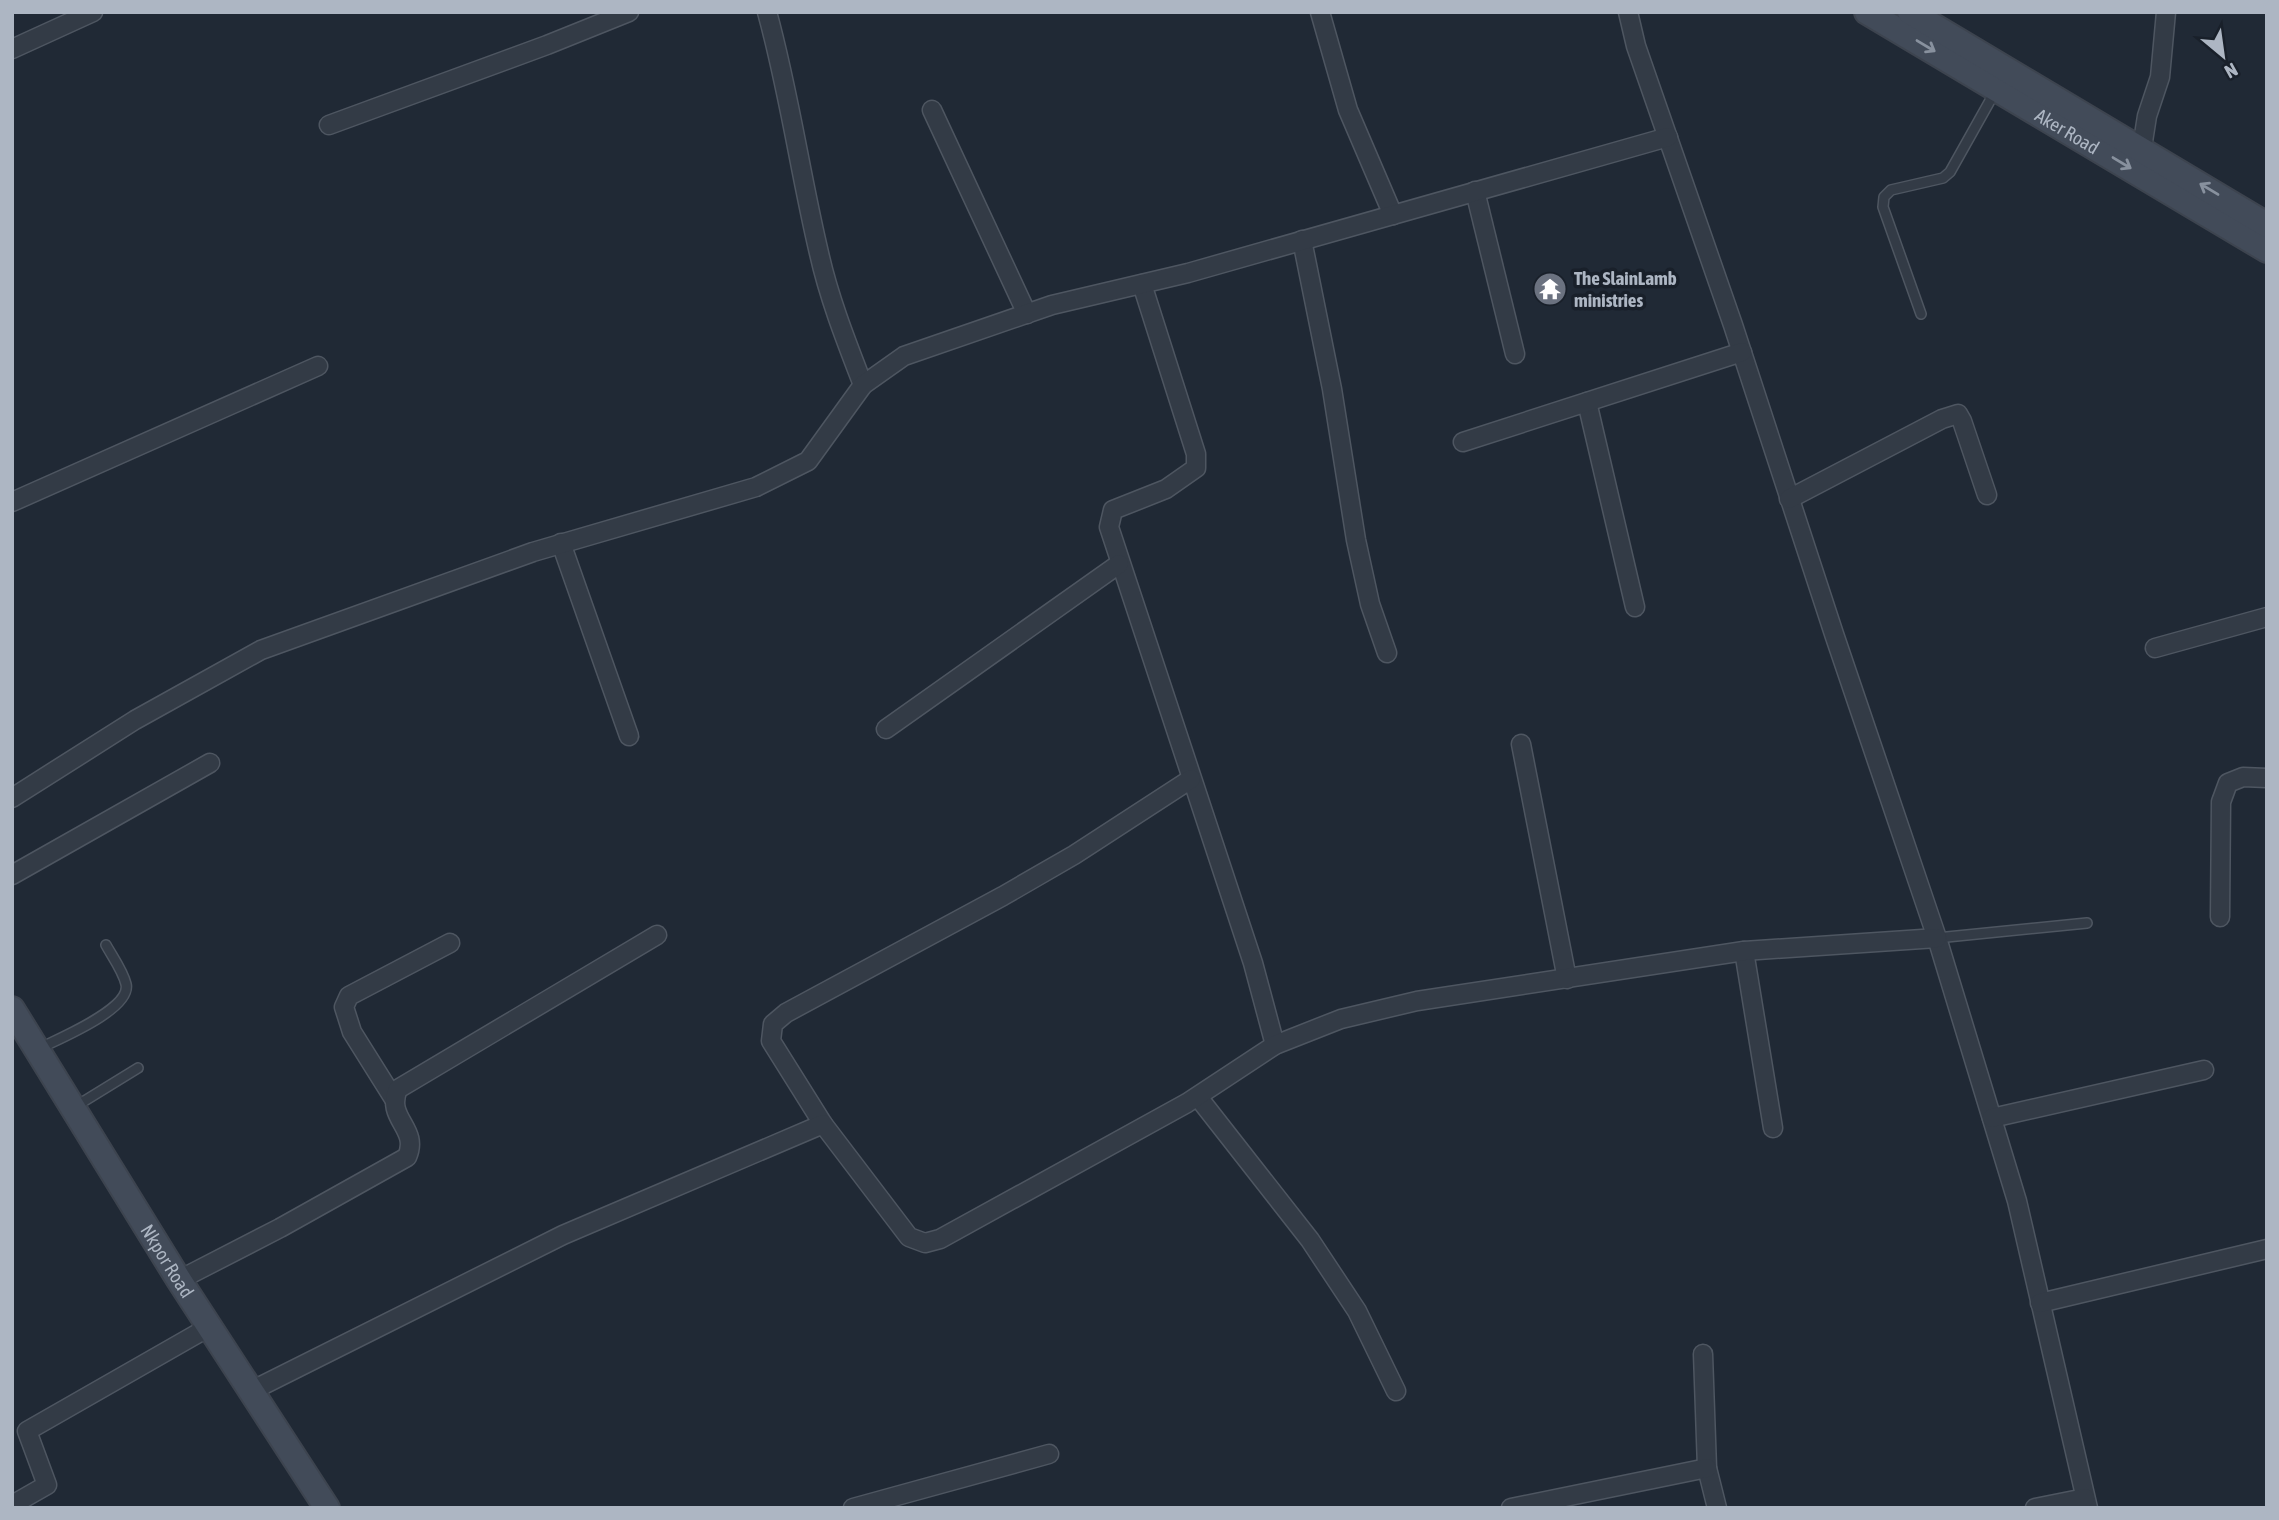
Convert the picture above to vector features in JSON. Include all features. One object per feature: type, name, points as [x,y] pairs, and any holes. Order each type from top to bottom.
[{"type":"street","points":[[12,49],[93,12]]},
{"type":"street","points":[[329,125],[629,12]]},
{"type":"street","points":[[767,12],[779,53],[819,253],[836,317],[863,385]]},
{"type":"street","points":[[1320,12],[1348,110],[1392,215]]},
{"type":"street","points":[[1628,12],[1636,46],[1742,352],[1937,938],[2017,1201],[2086,1503],[2035,1508]]},
{"type":"street","name":"Aker Road","points":[[1867,12],[1997,88],[2033,97],[2141,149],[2267,225]]},
{"type":"street","points":[[2141,149],[2147,116],[2160,77],[2166,12]]},
{"type":"street","name":"Aker Road","points":[[1923,16],[2033,97],[2267,250]]},
{"type":"street","points":[[932,110],[1027,314]]},
{"type":"street","points":[[12,798],[135,720],[261,650],[561,543],[756,487],[807,461],[863,385],[904,356],[1052,305],[1142,284],[1668,137]]},
{"type":"street","points":[[1475,191],[1515,354]]},
{"type":"street","points":[[1302,240],[1332,389],[1356,540],[1370,604],[1387,653]]},
{"type":"street","points":[[1142,284],[1196,454],[1196,468],[1166,489],[1114,510],[1109,527],[1252,963],[1275,1045]]},
{"type":"street","points":[[1463,442],[1742,352]]},
{"type":"street","points":[[12,502],[318,366]]},
{"type":"street","points":[[1587,402],[1635,607]]},
{"type":"street","points":[[1789,499],[1942,419],[1958,414],[1987,495]]},
{"type":"street","points":[[561,543],[629,736]]},
{"type":"street","points":[[886,729],[1119,564]]},
{"type":"street","points":[[2155,648],[2267,617]]},
{"type":"street","points":[[1521,744],[1567,979]]},
{"type":"street","points":[[12,875],[210,763]]},
{"type":"street","points":[[2220,917],[2221,802],[2224,792],[2228,783],[2243,777],[2267,778]]},
{"type":"street","points":[[1191,779],[1015,890],[786,1013],[773,1024],[771,1041],[823,1124],[909,1237],[925,1243],[940,1239],[1198,1097],[1275,1045],[1342,1019],[1417,1001],[1744,951],[1937,938]]},
{"type":"street","points":[[394,1099],[398,1089],[657,935]]},
{"type":"street","points":[[179,1280],[280,1228],[407,1157],[411,1139],[397,1115],[394,1099],[352,1032],[344,1007],[349,996],[450,943]]},
{"type":"street","points":[[1744,951],[1773,1128]]},
{"type":"street","name":"Nkpor Road","points":[[12,1009],[179,1280],[327,1508]]},
{"type":"street","points":[[1992,1118],[2204,1070]]},
{"type":"street","points":[[1198,1097],[1310,1240],[1357,1311],[1396,1391]]},
{"type":"street","points":[[251,1391],[562,1235],[823,1124]]},
{"type":"street","points":[[2040,1303],[2267,1249]]},
{"type":"street","points":[[12,1506],[47,1485],[27,1431],[209,1327]]},
{"type":"street","points":[[1703,1354],[1707,1468],[1717,1508]]},
{"type":"street","points":[[853,1508],[1049,1454]]},
{"type":"street","points":[[1511,1508],[1707,1468]]},
{"type":"lane","points":[[1921,314],[1883,206],[1884,197],[1891,190],[1943,178],[1950,172],[1997,88]]},
{"type":"lane","points":[[1937,938],[2087,923]]},
{"type":"lane","points":[[37,1050],[115,1008],[125,997],[127,985],[106,945]]},
{"type":"lane","points":[[72,1109],[138,1068]]},
{"type":"place","name":"The SlainLamb ministries","points":[[1550,289]]}]
